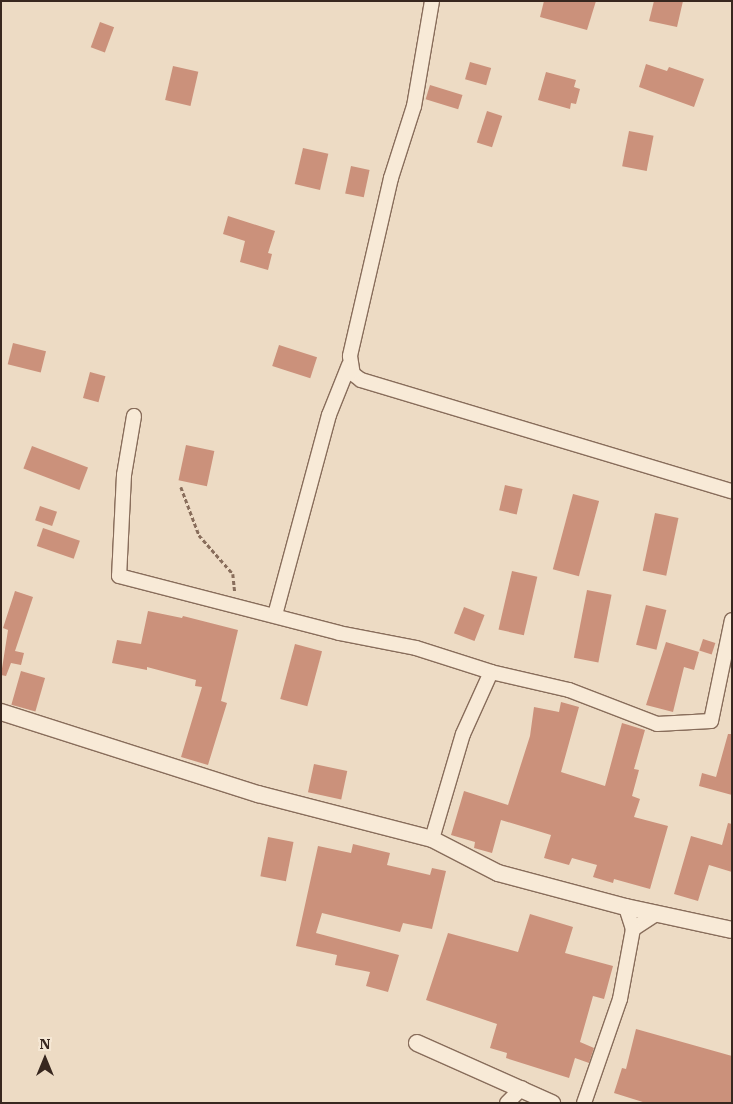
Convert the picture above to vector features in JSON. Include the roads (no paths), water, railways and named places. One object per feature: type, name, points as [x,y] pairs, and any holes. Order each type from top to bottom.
[{"type":"street","points":[[275,615],[329,415],[349,365],[391,178],[414,106],[432,1]]},
{"type":"street","points":[[349,365],[361,380],[732,491]]},
{"type":"street","points":[[134,416],[124,475],[119,576],[339,633],[416,648],[491,672],[569,690],[657,724],[711,721],[732,620]]},
{"type":"street","points":[[432,839],[462,734],[491,672]]},
{"type":"street","points":[[1,712],[258,794],[432,839],[498,873],[626,907],[732,930]]},
{"type":"street","points":[[584,1103],[620,999],[633,929],[626,907]]},
{"type":"street","points":[[633,929],[656,914]]},
{"type":"street","points":[[417,1043],[522,1088],[552,1103]]},
{"type":"street","points":[[507,1103],[522,1088]]}]
